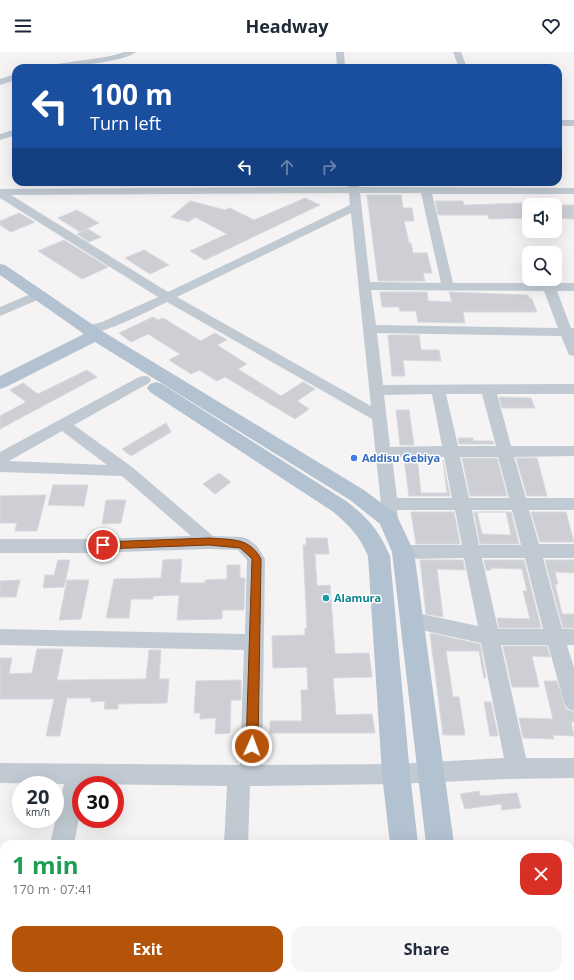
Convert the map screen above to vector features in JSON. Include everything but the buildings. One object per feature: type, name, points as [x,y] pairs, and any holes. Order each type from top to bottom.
[{"type":"main road","points":[[0,268],[32,298]]},
{"type":"main road","points":[[0,282],[32,298],[357,495],[389,511],[402,552],[439,840]]},
{"type":"main road","points":[[0,371],[90,333]]},
{"type":"main road","points":[[90,333],[144,380],[339,506],[362,524],[372,537],[379,556],[396,774],[404,840]]},
{"type":"main road","points":[[0,383],[90,333]]},
{"type":"street","points":[[340,52],[342,64]]},
{"type":"street","points":[[457,52],[462,64]]},
{"type":"street","points":[[69,64],[132,55]]},
{"type":"street","points":[[0,82],[12,78]]},
{"type":"street","points":[[562,123],[574,123]]},
{"type":"street","points":[[0,137],[12,133]]},
{"type":"street","points":[[353,186],[389,511],[462,503],[574,504]]},
{"type":"street","points":[[0,192],[353,186],[426,191],[508,187],[574,191]]},
{"type":"street","points":[[426,191],[448,286]]},
{"type":"street","points":[[0,192],[167,297],[379,417]]},
{"type":"street","points":[[90,333],[355,207]]},
{"type":"street","points":[[364,286],[522,286]]},
{"type":"street","points":[[574,287],[549,286],[570,332],[574,352]]},
{"type":"street","points":[[0,312],[32,298]]},
{"type":"street","points":[[369,329],[570,332]]},
{"type":"street","points":[[0,459],[144,380]]},
{"type":"street","points":[[488,389],[504,452],[574,702]]},
{"type":"street","points":[[376,390],[574,389]]},
{"type":"street","points":[[438,390],[517,768]]},
{"type":"street","points":[[64,425],[126,471],[209,542]]},
{"type":"street","points":[[383,452],[574,451]]},
{"type":"street","points":[[0,466],[126,471]]},
{"type":"street","points":[[0,546],[88,546],[209,542],[242,544],[251,551],[256,559],[255,642],[245,775],[237,840]]},
{"type":"street","points":[[402,552],[574,551]]},
{"type":"street","points":[[412,620],[490,637],[574,637]]},
{"type":"street","points":[[0,637],[255,642]]},
{"type":"street","points":[[0,773],[245,775],[396,774],[517,768],[573,773]]},
{"type":"street","points":[[63,840],[77,773]]},
{"type":"place","name":"Addisu Gebiya","points":[[354,458]]},
{"type":"place","name":"Alamura","points":[[326,598]]},
{"type":"route","points":[[103,545],[209,542],[242,544],[251,551],[256,559],[252,746]]}]
